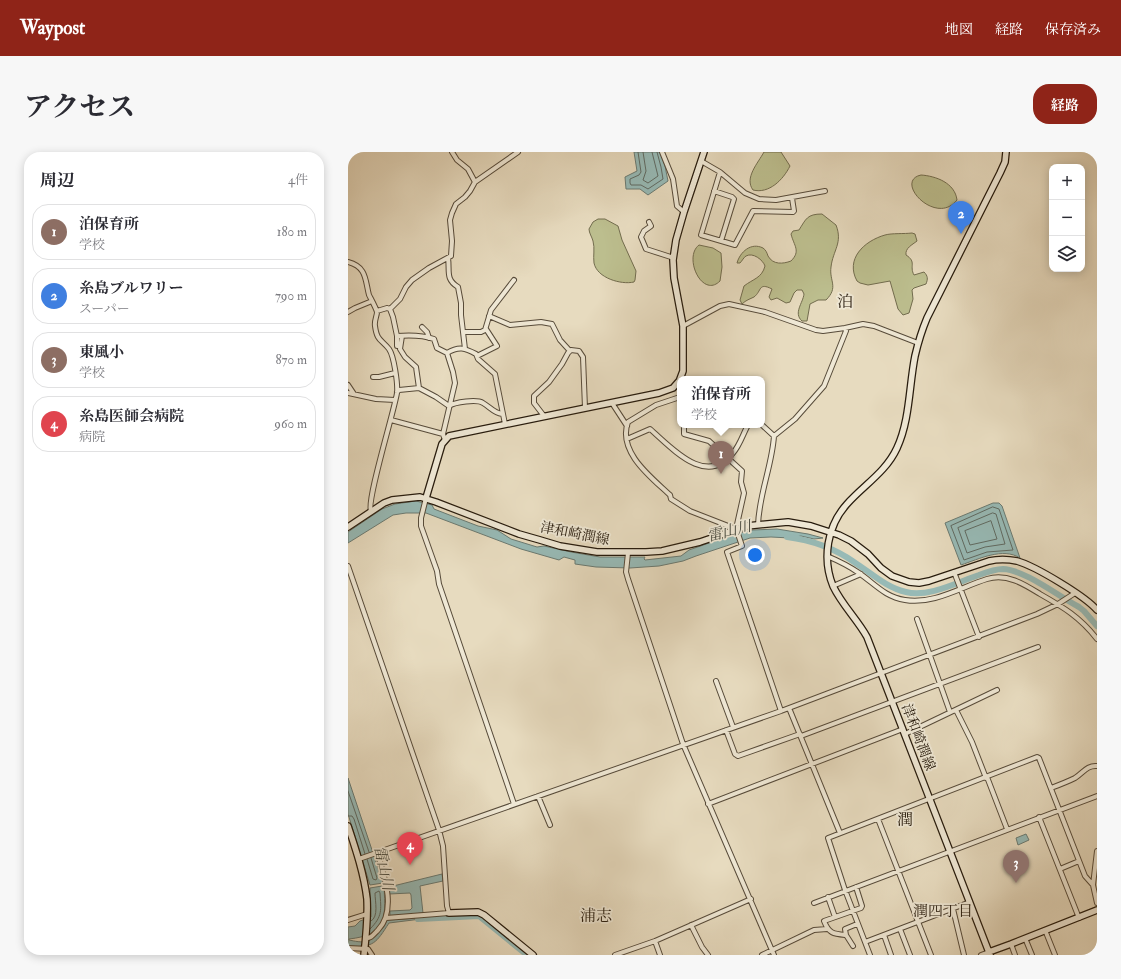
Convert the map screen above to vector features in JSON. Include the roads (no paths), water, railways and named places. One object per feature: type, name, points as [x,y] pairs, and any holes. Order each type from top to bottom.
[{"type":"main road","points":[[681,376],[683,371],[683,326],[674,278],[674,258],[676,240],[704,152]]},
{"type":"main road","points":[[830,536],[840,513],[847,504],[886,466],[896,449],[905,422],[918,343],[931,309],[1000,173],[1005,162],[1006,152]]},
{"type":"main road","points":[[425,499],[444,437],[668,391],[677,383]]},
{"type":"main road","name":"津和崎潤線","points":[[348,527],[384,503],[392,500],[409,498],[425,499],[519,534],[560,546],[596,552],[628,554],[675,549],[736,530],[758,525],[788,522],[799,524],[830,536],[851,540],[868,554],[880,568],[892,576],[909,582],[924,582],[996,560],[1011,560],[1025,564],[1095,604],[1097,610]]},
{"type":"main road","name":"津和崎潤線","points":[[830,536],[827,554],[829,574],[833,586],[841,600],[863,630],[904,731],[989,953]]},
{"type":"main road","points":[[348,826],[359,859],[366,890],[367,914],[364,952]]},
{"type":"main road","points":[[989,953],[1097,910]]},
{"type":"main road","points":[[449,913],[478,912],[484,915],[533,955]]},
{"type":"street","points":[[452,152],[457,160],[468,169],[475,182]]},
{"type":"street","points":[[377,312],[387,308],[390,309],[400,299],[406,287],[412,280],[429,268],[451,256],[452,246],[450,220],[456,204],[465,197],[475,182],[518,152]]},
{"type":"street","points":[[662,152],[673,179],[677,206],[684,212]]},
{"type":"street","points":[[701,161],[720,172],[745,193],[753,197],[769,200],[792,198],[825,191]]},
{"type":"street","points":[[720,172],[701,235],[735,245],[754,210],[794,212],[792,198]]},
{"type":"street","points":[[714,191],[734,199],[721,241]]},
{"type":"street","points":[[649,222],[651,226],[644,230],[641,237],[646,249],[674,258]]},
{"type":"street","points":[[448,258],[451,283],[458,287],[465,348]]},
{"type":"street","points":[[348,262],[361,269],[365,276],[372,301],[377,312],[374,324],[376,334],[389,350],[394,366],[397,392],[369,508],[371,511]]},
{"type":"street","points":[[477,356],[497,346],[486,329],[489,316],[491,310],[514,280]]},
{"type":"street","points":[[348,312],[372,301]]},
{"type":"street","points":[[683,326],[720,306],[729,304],[765,312],[816,330],[823,331],[857,325],[868,325],[918,343]]},
{"type":"street","points":[[390,309],[399,346],[405,357],[416,368],[419,388]]},
{"type":"street","points":[[489,316],[510,324],[541,322],[552,324],[560,340],[570,351]]},
{"type":"street","points":[[422,327],[427,332],[429,338]]},
{"type":"street","points":[[758,525],[774,436],[795,419],[824,386],[846,331],[845,328]]},
{"type":"street","points":[[463,332],[482,332],[486,329]]},
{"type":"street","points":[[391,420],[444,437],[449,406],[455,384],[447,353],[437,348],[434,339],[415,335],[397,336]]},
{"type":"street","points":[[399,346],[402,336]]},
{"type":"street","points":[[389,350],[399,346]]},
{"type":"street","points":[[447,353],[465,348],[476,354],[478,359],[495,374],[505,424]]},
{"type":"street","points":[[570,351],[578,351],[583,358],[585,408]]},
{"type":"street","points":[[544,416],[534,403],[534,396],[549,382],[570,351]]},
{"type":"street","points":[[373,377],[395,373]]},
{"type":"street","points":[[348,385],[354,394]]},
{"type":"street","points":[[397,392],[399,390],[419,388],[436,396],[449,406]]},
{"type":"street","points":[[348,393],[376,399],[395,400]]},
{"type":"street","points":[[677,398],[654,406],[630,421],[627,426],[628,445],[638,465],[670,495],[671,499],[690,511],[736,530]]},
{"type":"street","points":[[449,406],[461,402],[479,401],[496,413],[502,414]]},
{"type":"street","points":[[612,403],[627,426]]},
{"type":"street","points":[[684,428],[684,434],[709,441],[742,471],[741,482],[744,493],[736,530],[742,546],[727,552],[781,711]]},
{"type":"street","points":[[627,439],[650,429],[692,464],[706,466],[721,463],[728,458],[735,451],[746,428]]},
{"type":"street","points":[[765,428],[774,436]]},
{"type":"street","points":[[425,499],[421,515],[421,526],[437,571],[439,584],[514,804]]},
{"type":"street","points":[[628,554],[626,572],[628,579],[683,744],[773,953]]},
{"type":"street","points":[[827,554],[861,574],[883,592],[904,600],[926,601],[961,590],[986,579],[1010,579],[1024,584],[1071,612],[1082,621],[1097,639]]},
{"type":"street","points":[[348,566],[439,830],[443,846],[447,906],[449,913],[386,918]]},
{"type":"street","points":[[954,572],[979,637]]},
{"type":"street","points":[[833,586],[861,574]]},
{"type":"street","points":[[359,859],[627,766],[683,744],[781,711],[1037,614],[1058,604],[1075,593]]},
{"type":"street","points":[[917,619],[950,712]]},
{"type":"street","points":[[726,730],[735,754],[738,756],[801,735],[1038,647]]},
{"type":"street","points":[[716,681],[733,728]]},
{"type":"street","points":[[708,804],[812,763],[904,731],[956,710],[997,690]]},
{"type":"street","points":[[789,708],[840,832]]},
{"type":"street","points":[[956,710],[972,742],[1007,829]]},
{"type":"street","points":[[870,955],[852,911],[828,839],[840,832],[878,819],[1037,757],[1039,758],[1085,876],[1093,885]]},
{"type":"street","points":[[1051,788],[1065,783],[1077,776],[1084,769],[1094,765],[1097,766]]},
{"type":"street","points":[[538,796],[550,825]]},
{"type":"street","points":[[814,903],[1097,796]]},
{"type":"street","points":[[1039,817],[1079,918]]},
{"type":"street","points":[[878,819],[931,955]]},
{"type":"street","points":[[1097,851],[1093,885],[1097,903]]},
{"type":"street","points":[[365,938],[368,939],[382,926],[386,918],[388,904],[386,885],[377,852]]},
{"type":"street","points":[[1060,869],[1079,861]]},
{"type":"street","points":[[827,929],[824,921],[861,908],[862,906],[856,887]]},
{"type":"street","points":[[828,897],[835,917]]},
{"type":"street","points":[[615,955],[655,941],[751,899]]},
{"type":"street","points":[[865,942],[970,902]]},
{"type":"street","points":[[953,909],[964,955]]},
{"type":"street","points":[[348,920],[367,914]]},
{"type":"street","points":[[853,946],[846,935],[845,929],[857,924]]},
{"type":"street","points":[[691,925],[702,947],[708,955]]},
{"type":"street","points":[[762,955],[773,953],[814,930],[827,929],[835,934],[846,935]]},
{"type":"street","points":[[900,929],[910,955]]},
{"type":"street","points":[[1045,930],[1055,955]]},
{"type":"street","points":[[884,935],[891,955]]},
{"type":"street","points":[[1026,938],[1032,955]]},
{"type":"street","points":[[655,941],[660,955]]},
{"type":"street","points":[[1011,944],[1015,955]]},
{"type":"street","points":[[348,948],[364,952],[368,949],[372,955]]},
{"type":"street","points":[[981,955],[989,953]]},
{"type":"water","points":[[634,152],[660,152],[665,166],[668,181],[648,195],[640,189],[626,189],[625,177],[637,171]]},
{"type":"water","points":[[416,501],[432,505],[434,509],[478,526],[497,530],[511,539],[537,547],[544,546],[600,557],[645,557],[645,560],[681,556],[689,550],[732,535],[753,530],[777,529],[823,538],[814,539],[801,536],[790,538],[750,538],[683,561],[659,566],[630,568],[596,567],[575,564],[575,560],[564,557],[559,560],[521,549],[426,513],[406,513],[393,515],[348,543],[348,532],[382,509],[395,504]]},
{"type":"water","points":[[993,503],[999,503],[1002,506],[1020,558],[1013,555],[999,554],[983,557],[961,565],[945,523]]},
{"type":"water","points":[[348,778],[383,883],[370,885],[348,814]]},
{"type":"water","points":[[1026,834],[1029,840],[1018,845],[1016,838]]},
{"type":"water","points":[[442,874],[443,881],[420,886],[423,913],[390,916],[390,911],[410,910],[412,908],[410,893],[389,894],[389,887]]},
{"type":"water","points":[[384,887],[385,908],[381,924],[370,934],[349,940],[361,942],[368,941],[379,932],[387,920],[421,919],[389,923],[377,940],[373,943],[364,946],[348,946],[348,927],[355,926],[360,921],[371,917],[370,888]]},
{"type":"waterway","name":"雷山川","points":[[787,537],[805,540],[830,549],[846,557],[886,584],[906,592],[924,593],[991,571],[1003,569],[1012,570],[1041,584],[1079,607],[1097,626]]},
{"type":"waterway","points":[[418,919],[479,916],[527,955]]},
{"type":"place","name":"糸島ブルワリー","points":[[961,234]]},
{"type":"place","name":"泊保育所","points":[[721,474]]},
{"type":"place","name":"糸島医師会病院","points":[[410,865]]},
{"type":"place","name":"東風小","points":[[1016,883]]},
{"type":"district","name":"泊","points":[[845,301]]},
{"type":"district","name":"潤","points":[[905,819]]},
{"type":"district","name":"潤四丁目","points":[[943,911]]},
{"type":"district","name":"浦志","points":[[596,915]]}]
